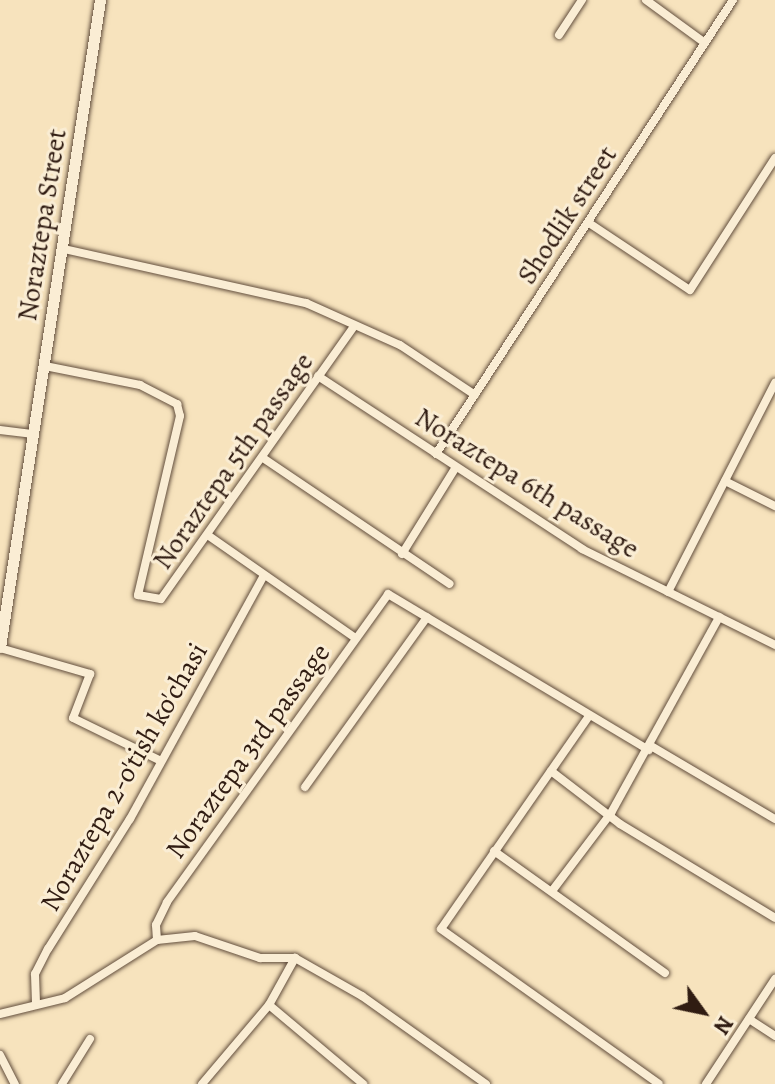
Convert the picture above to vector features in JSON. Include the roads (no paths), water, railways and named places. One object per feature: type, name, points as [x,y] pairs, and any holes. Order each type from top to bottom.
[{"type":"main road","name":"Noraztepa Street","points":[[0,642],[64,249],[100,0]]},
{"type":"street","points":[[559,35],[582,0]]},
{"type":"street","points":[[646,0],[705,43]]},
{"type":"street","name":"Shodlik street","points":[[436,454],[733,0]]},
{"type":"street","points":[[589,223],[690,290],[775,158]]},
{"type":"street","points":[[64,249],[306,303],[353,328],[400,345],[475,395]]},
{"type":"street","name":"Noraztepa 5th passage","points":[[45,366],[140,385],[177,404],[180,416],[138,595],[164,597],[353,328]]},
{"type":"street","name":"Noraztepa 6th passage","points":[[318,376],[582,549],[775,645]]},
{"type":"street","points":[[668,592],[775,383]]},
{"type":"street","points":[[0,430],[34,434]]},
{"type":"street","points":[[263,458],[450,584]]},
{"type":"street","points":[[402,554],[456,467]]},
{"type":"street","points":[[725,481],[775,506]]},
{"type":"street","points":[[209,536],[355,638]]},
{"type":"street","name":"Noraztepa 2-o'tish ko'chasi","points":[[36,1003],[35,974],[48,949],[107,860],[159,760],[264,575]]},
{"type":"street","name":"Noraztepa 3rd passage","points":[[157,940],[156,925],[167,902],[388,594],[427,617]]},
{"type":"street","points":[[305,787],[427,617],[589,716],[775,819]]},
{"type":"street","points":[[552,891],[611,813],[650,748],[719,617]]},
{"type":"street","points":[[0,642],[90,674],[73,718],[159,760]]},
{"type":"street","points":[[589,716],[441,929],[659,1084]]},
{"type":"street","points":[[551,771],[611,813],[620,824],[775,918]]},
{"type":"street","points":[[494,851],[665,973]]},
{"type":"street","points":[[0,1014],[65,998],[157,940],[195,936],[260,958],[295,958],[362,996],[486,1084]]},
{"type":"street","points":[[202,1084],[269,1005],[295,958]]},
{"type":"street","points":[[706,1084],[775,979]]},
{"type":"street","points":[[269,1005],[363,1084]]},
{"type":"street","points":[[749,1019],[775,1036]]},
{"type":"street","points":[[62,1084],[90,1039]]},
{"type":"street","points":[[0,1055],[15,1084]]}]
